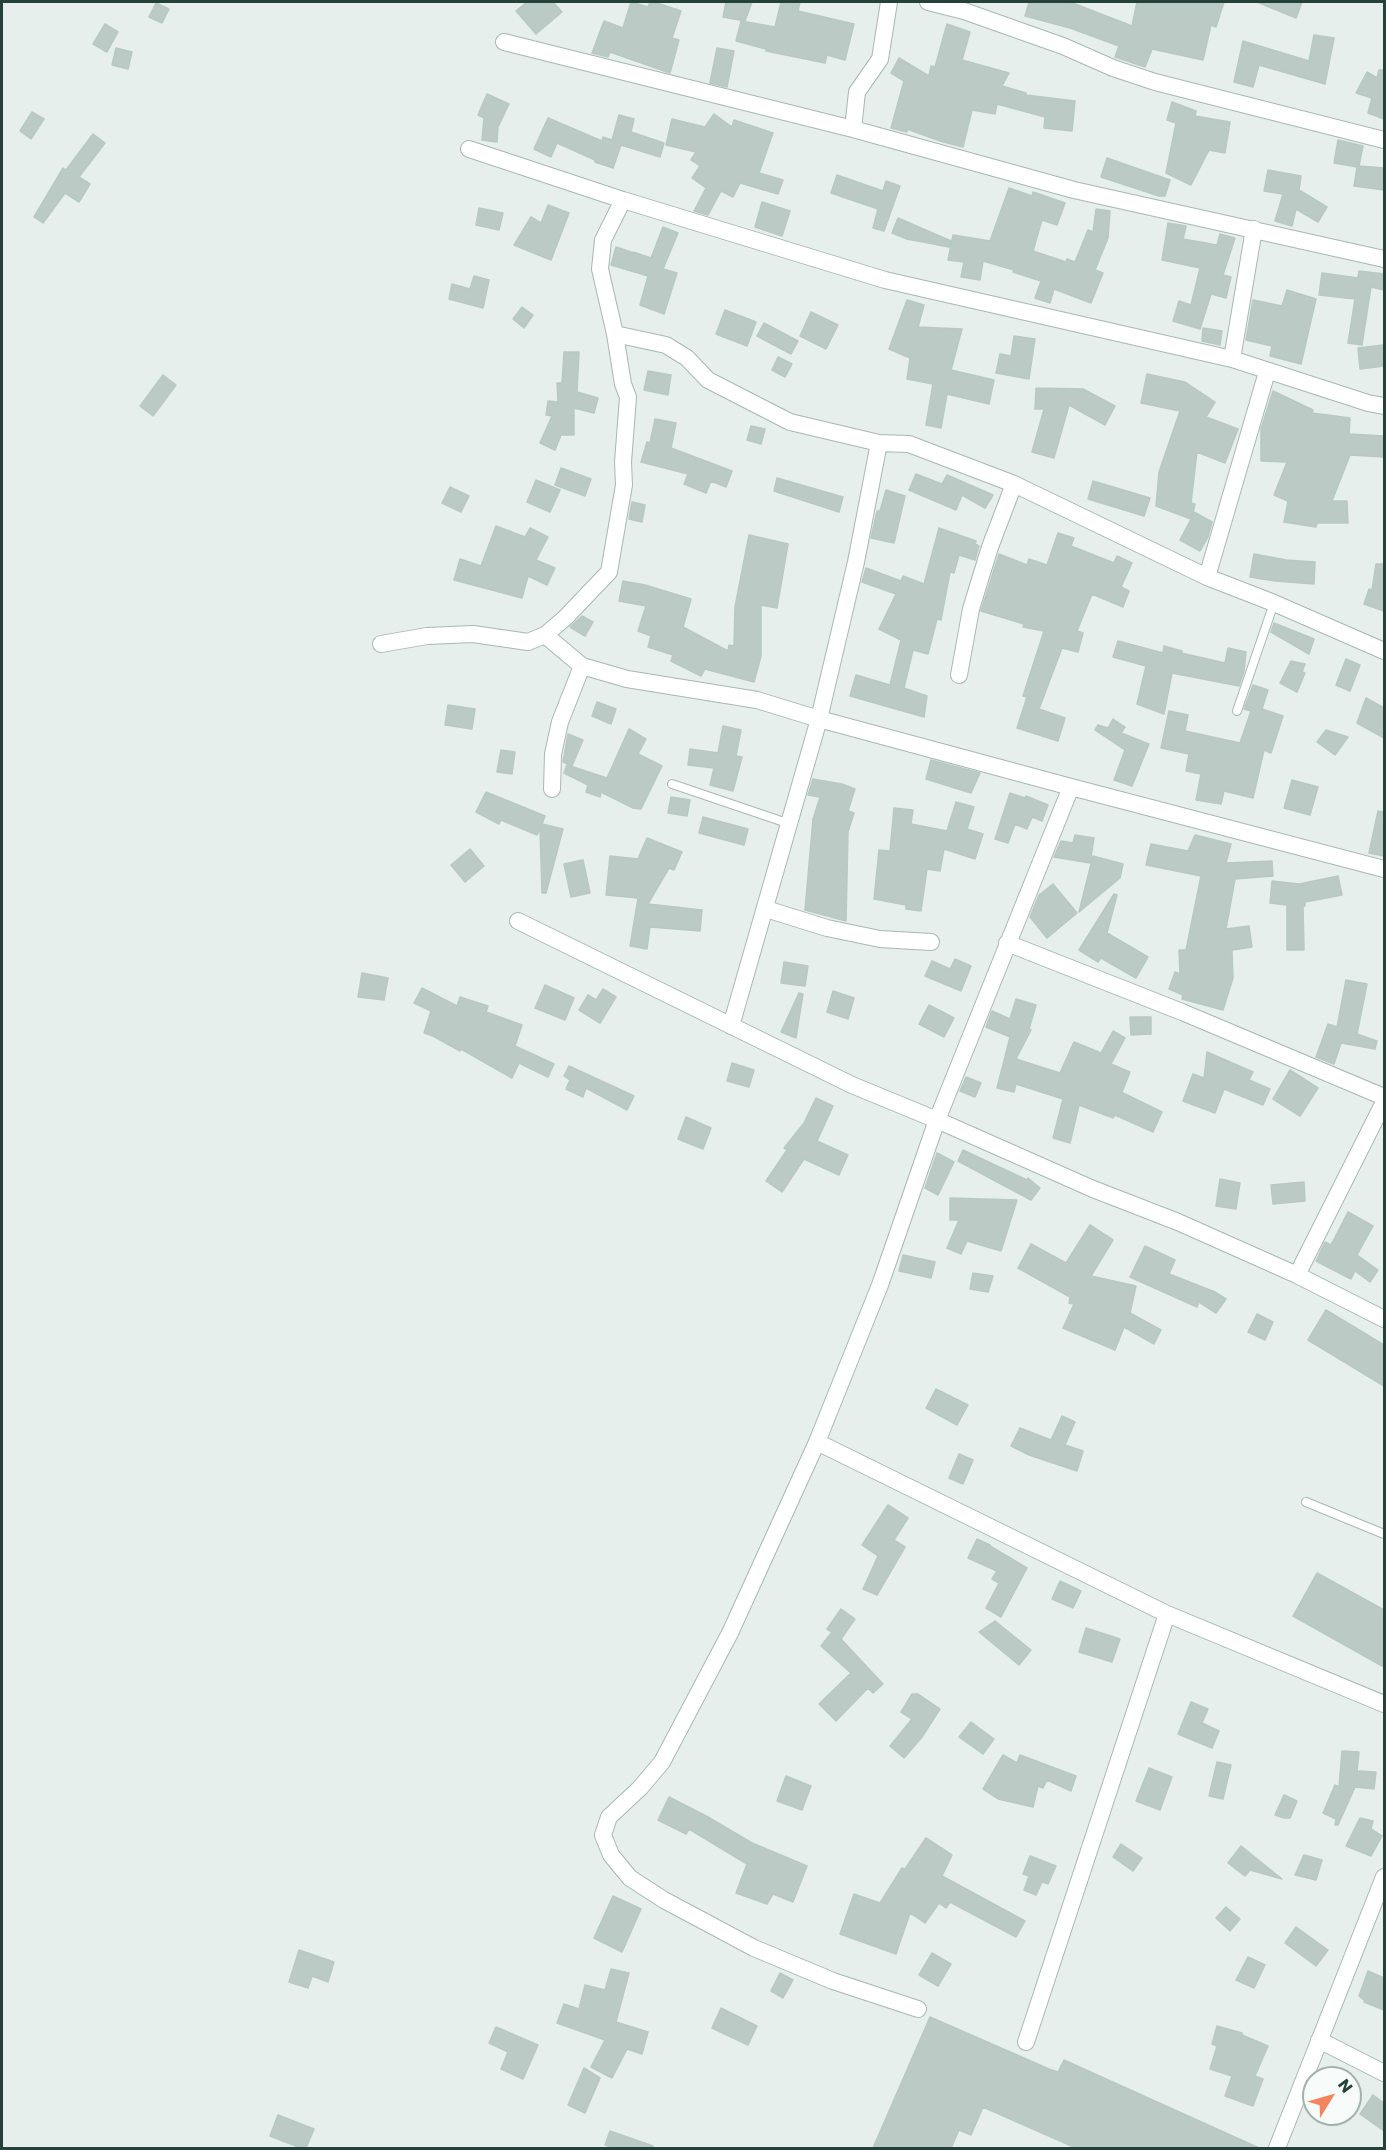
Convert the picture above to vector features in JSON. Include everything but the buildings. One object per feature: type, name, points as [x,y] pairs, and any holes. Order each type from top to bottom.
[{"type":"street","points":[[854,129],[857,92],[880,58],[889,2]]},
{"type":"street","points":[[928,2],[964,11],[1052,42],[1113,68],[1155,82],[1384,140]]},
{"type":"street","points":[[504,42],[854,129],[1074,190],[1384,259]]},
{"type":"street","points":[[469,149],[623,200],[885,280],[1232,359],[1267,372],[1384,406]]},
{"type":"street","points":[[381,644],[439,635],[473,634],[528,642],[545,636],[566,618],[609,572],[624,486],[623,462],[628,397],[623,384],[615,333],[600,269],[603,240],[623,200]]},
{"type":"street","points":[[1232,359],[1254,229]]},
{"type":"street","points":[[615,333],[666,345],[687,358],[708,380],[790,422],[879,443],[909,444],[1014,484],[1207,577],[1274,603],[1384,651]]},
{"type":"street","points":[[1207,577],[1267,372]]},
{"type":"street","points":[[731,1026],[819,719],[856,562],[879,443]]},
{"type":"street","points":[[959,675],[971,609],[990,548],[1014,484]]},
{"type":"street","points":[[545,636],[582,666],[627,680],[757,700],[1071,787],[1384,869]]},
{"type":"street","points":[[552,789],[553,754],[560,722],[582,666]]},
{"type":"street","points":[[918,2009],[833,1981],[754,1948],[664,1900],[630,1878],[611,1855],[603,1836],[609,1817],[640,1788],[662,1762],[730,1633],[817,1442],[880,1285],[937,1120],[1006,943],[1071,787]]},
{"type":"street","points":[[766,909],[827,928],[869,937],[931,942]]},
{"type":"street","points":[[518,921],[852,1085],[1093,1189],[1178,1222],[1297,1275],[1384,1319]]},
{"type":"street","points":[[1006,943],[1182,1012],[1384,1097]]},
{"type":"street","points":[[1297,1275],[1384,1102]]},
{"type":"street","points":[[817,1442],[1167,1614],[1384,1704]]},
{"type":"street","points":[[1026,2042],[1167,1614]]},
{"type":"street","points":[[1277,2148],[1384,1877]]},
{"type":"street","points":[[1319,2040],[1384,2073]]},
{"type":"lane","points":[[1237,711],[1274,603]]},
{"type":"lane","points":[[672,784],[790,824]]},
{"type":"lane","points":[[1306,1502],[1384,1534]]}]
